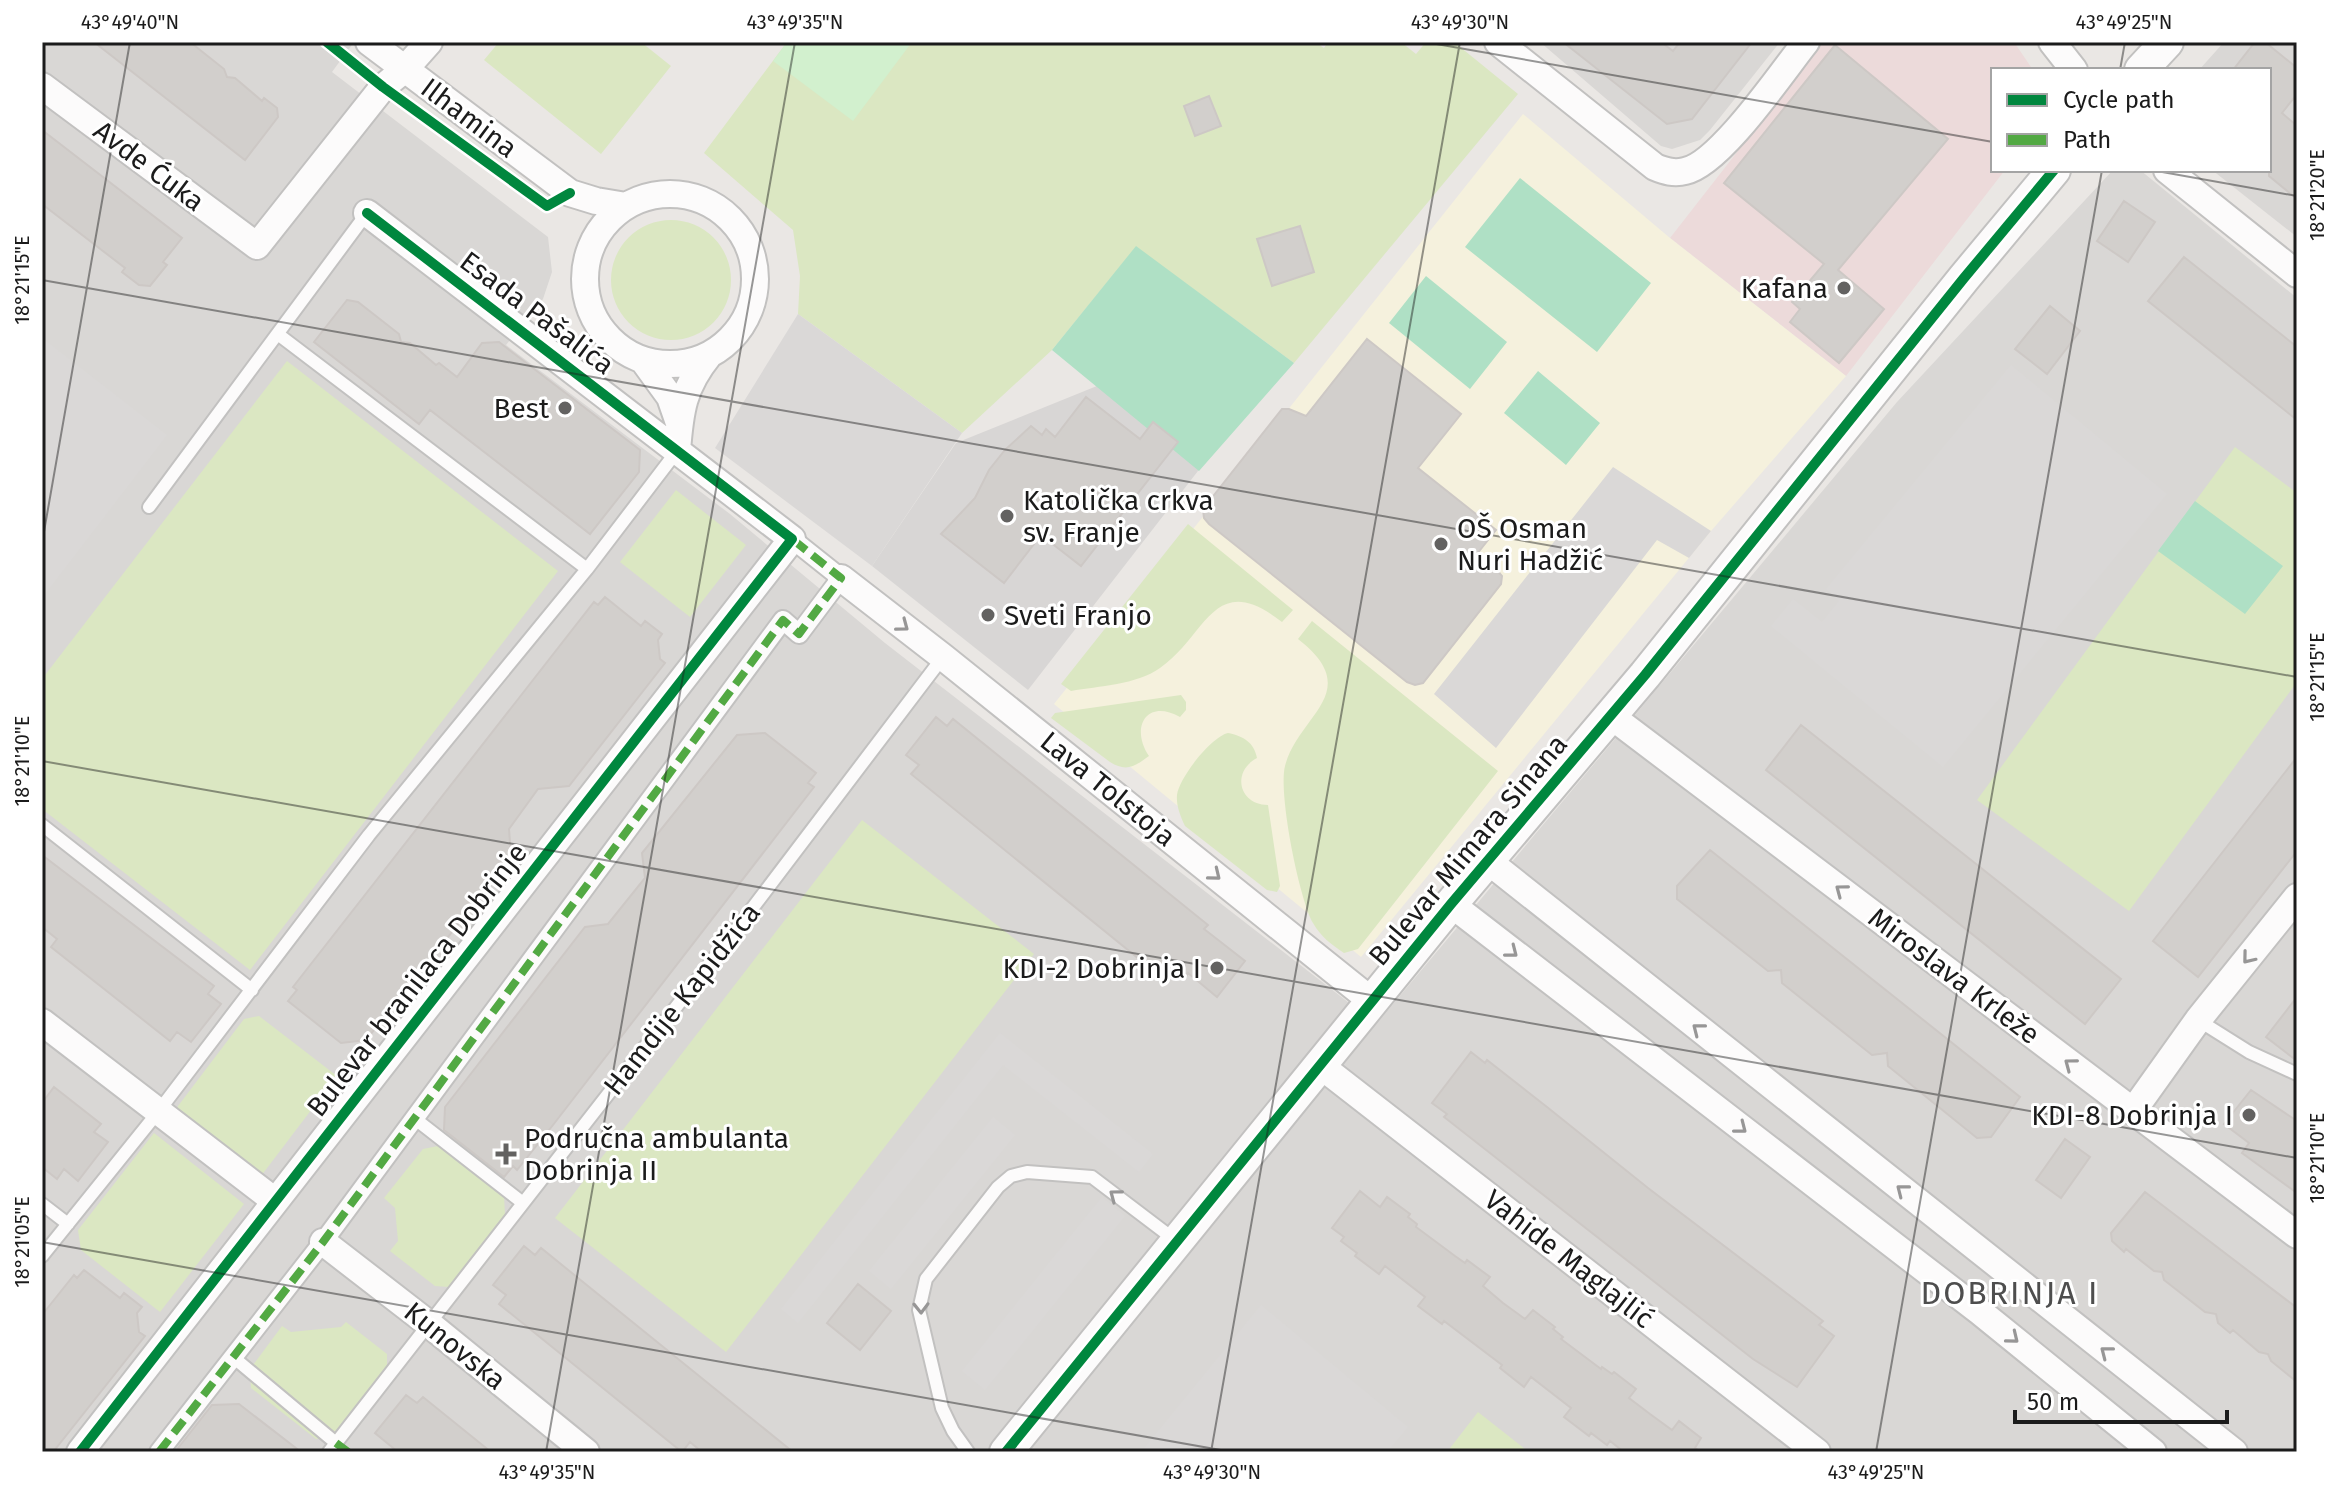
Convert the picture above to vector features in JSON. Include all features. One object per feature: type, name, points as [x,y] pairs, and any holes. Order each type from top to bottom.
[{"type":"street","name":"Ilhamina","points":[[369,42],[570,193],[626,206]]},
{"type":"street","points":[[405,69],[429,42]]},
{"type":"street","points":[[1498,42],[1655,167],[1672,172],[1687,171],[1710,159],[1806,42]]},
{"type":"street","points":[[2143,68],[2167,42]]},
{"type":"street","points":[[2059,44],[2073,68]]},
{"type":"street","name":"Avde Ćuka","points":[[42,86],[257,246],[383,87],[405,69]]},
{"type":"street","name":"Bulevar Mimara Sinana","points":[[1006,1452],[1451,904],[1611,716],[2052,172]]},
{"type":"street","points":[[2170,172],[2297,274]]},
{"type":"street","name":"Ilhamina","points":[[570,193],[585,218],[592,245]]},
{"type":"street","points":[[677,451],[685,393],[693,375],[709,355],[730,339],[748,313],[754,291],[755,269],[749,246],[738,226],[721,210],[701,199],[678,194],[655,195],[626,206],[606,223],[592,245],[586,268],[586,291],[592,314],[613,342],[643,360],[676,364],[709,355]]},
{"type":"street","name":"Esada Pašalića","points":[[367,213],[792,539]]},
{"type":"street","points":[[643,360],[670,397],[679,423]]},
{"type":"street","points":[[159,1452],[323,1242],[783,620],[799,634],[841,578],[792,539]]},
{"type":"street","name":"Bulevar branilaca Dobrinje","points":[[80,1452],[792,539]]},
{"type":"street","name":"Lava Tolstoja","points":[[841,578],[1373,1002]]},
{"type":"street","name":"Miroslava Krleže","points":[[1611,716],[2297,1235]]},
{"type":"street","points":[[1488,861],[2234,1452]]},
{"type":"street","points":[[2133,1111],[2198,1020],[2297,897]]},
{"type":"street","points":[[1451,904],[1979,1311],[2153,1452]]},
{"type":"street","points":[[42,1022],[275,1201]]},
{"type":"street","name":"Vahide Maglajlić","points":[[1321,1066],[1817,1452]]},
{"type":"street","name":"Kunovska","points":[[323,1242],[586,1452]]},
{"type":"lane","points":[[149,507],[367,213]]},
{"type":"lane","points":[[279,335],[587,569]]},
{"type":"lane","points":[[42,1256],[158,1112],[369,835],[587,569],[677,451]]},
{"type":"lane","name":"Hamdije Kapidžića","points":[[332,1447],[726,943],[943,657]]},
{"type":"lane","points":[[42,825],[252,990]]},
{"type":"lane","points":[[2198,1020],[2249,1052],[2297,1074]]},
{"type":"lane","points":[[414,1118],[523,1203]]},
{"type":"lane","points":[[968,1452],[942,1408],[919,1310],[926,1279],[998,1187],[1011,1176],[1027,1172],[1092,1177],[1178,1242]]},
{"type":"lane","points":[[42,1204],[68,1224]]},
{"type":"lane","points":[[233,1357],[332,1447]]},
{"type":"shaded area","points":[[42,42],[354,42],[332,72],[548,237],[552,272],[543,299],[506,345],[730,514],[885,643],[1353,1006],[1378,1022],[1897,402],[2111,172],[2142,172],[2297,298],[2297,1452],[42,1452]]},
{"type":"shaded area","points":[[1540,42],[1780,42],[1700,140],[1672,149],[1661,146]]},
{"type":"shaded area","points":[[1823,42],[2014,42],[2032,68],[1991,68],[1991,172],[2003,172],[1846,376],[1670,238]]},
{"type":"shaded area","points":[[2224,42],[2297,42],[2297,237],[2215,172],[2271,172],[2271,68],[2201,68]]},
{"type":"shaded area","name":"OŠ Osman Nuri Hadžić","points":[[1523,114],[1670,238],[1846,376],[1711,531],[1361,957],[1054,704]]},
{"type":"shaded area","points":[[798,314],[962,433],[872,566],[715,448]]},
{"type":"shaded area","points":[[42,338],[167,435],[42,598]]},
{"type":"shaded area","points":[[2011,365],[2167,494],[1943,767],[1771,626],[1793,599],[1822,622],[1839,601],[1826,589]]},
{"type":"shaded area","points":[[1129,373],[1236,422],[1028,690],[872,566],[956,443]]},
{"type":"shaded area","points":[[1613,467],[1711,531],[1689,558],[1657,540],[1496,748],[1434,694]]},
{"type":"shaded area","points":[[1000,1033],[1153,1154],[1139,1172],[1003,1065],[798,1323],[781,1309]]},
{"type":"shaded area","points":[[993,1117],[1015,1135],[891,1289],[869,1271]]},
{"type":"shaded area","points":[[1102,1197],[1125,1216],[985,1390],[962,1371]]},
{"type":"shaded area","points":[[1261,1305],[1408,1427],[1387,1452],[1141,1452]]},
{"type":"green space","points":[[499,42],[641,42],[671,66],[601,154],[484,60]]},
{"type":"green space","points":[[787,42],[1315,42],[1324,48],[1328,42],[1401,42],[1416,54],[1426,42],[1454,42],[1518,94],[1294,363],[1136,247],[1052,350],[962,433],[798,314],[800,276],[793,230],[704,153]]},
{"type":"green space","points":[[787,42],[912,42],[853,121],[773,61]]},
{"type":"green space","points":[[1520,178],[1651,283],[1597,352],[1465,247]]},
{"type":"green space","points":[[671,220],[694,224],[714,237],[727,257],[731,280],[727,303],[714,323],[694,336],[671,340],[648,336],[628,323],[615,303],[611,280],[615,257],[628,237],[648,224]]},
{"type":"green space","points":[[1136,246],[1294,363],[1199,471],[1052,350]]},
{"type":"green space","points":[[1426,276],[1507,342],[1470,389],[1389,323]]},
{"type":"green space","points":[[287,361],[558,571],[250,970],[42,809],[42,679]]},
{"type":"green space","points":[[1538,371],[1600,423],[1566,465],[1504,413]]},
{"type":"green space","points":[[2235,447],[2297,493],[2297,682],[2129,911],[1977,800]]},
{"type":"green space","points":[[676,490],[746,545],[690,617],[620,562]]},
{"type":"green space","points":[[2195,501],[2283,566],[2245,614],[2158,551]]},
{"type":"green space","points":[[1188,524],[1293,610],[1282,622],[1259,607],[1240,602],[1225,604],[1213,613],[1176,655],[1150,674],[1117,684],[1071,691],[1061,684]]},
{"type":"green space","points":[[1312,621],[1498,771],[1358,949],[1344,953],[1319,932],[1307,910],[1291,845],[1284,798],[1285,766],[1292,748],[1322,703],[1327,689],[1326,674],[1317,658],[1298,639]]},
{"type":"green space","points":[[1181,695],[1186,702],[1186,710],[1180,717],[1158,711],[1145,719],[1141,735],[1149,756],[1130,767],[1110,762],[1051,718],[1055,713]]},
{"type":"green space","points":[[1228,733],[1247,741],[1256,752],[1257,758],[1244,771],[1242,787],[1250,800],[1268,805],[1280,886],[1277,892],[1267,890],[1185,826],[1179,811],[1177,795],[1183,779],[1205,750]]},
{"type":"green space","points":[[862,820],[1034,954],[726,1352],[555,1218]]},
{"type":"green space","points":[[259,1016],[337,1076],[261,1176],[175,1110],[244,1019]]},
{"type":"green space","points":[[154,1133],[244,1204],[160,1312],[81,1250],[78,1230]]},
{"type":"green space","points":[[438,1146],[504,1196],[505,1215],[449,1287],[435,1286],[390,1251],[398,1241],[395,1208],[384,1198],[423,1149]]},
{"type":"green space","points":[[346,1322],[387,1354],[387,1369],[332,1436],[316,1439],[251,1388],[250,1369],[282,1326],[291,1332],[341,1327]]},
{"type":"green space","points":[[1478,1412],[1529,1452],[1447,1452]]},
{"type":"building","points":[[94,42],[190,42],[224,69],[227,77],[235,78],[262,101],[264,98],[277,108],[278,117],[245,160]]},
{"type":"building","points":[[1563,42],[1661,42],[1673,51],[1680,42],[1752,42],[1692,119],[1667,124]]},
{"type":"building","points":[[2255,42],[2265,42],[2297,68],[2297,94],[2282,113],[2297,126],[2297,199],[2269,176],[2271,68],[2235,68]]},
{"type":"building","points":[[1835,45],[1948,139],[1838,270],[1884,309],[1839,363],[1790,322],[1800,309],[1792,302],[1824,264],[1724,183]]},
{"type":"building","points":[[1209,96],[1221,126],[1195,136],[1184,106]]},
{"type":"building","points":[[42,130],[182,238],[163,262],[167,265],[150,286],[139,285],[122,272],[125,268],[42,204]]},
{"type":"building","points":[[2124,201],[2155,222],[2128,262],[2097,241]]},
{"type":"building","points":[[1300,226],[1314,272],[1272,286],[1257,239]]},
{"type":"building","points":[[2184,257],[2297,347],[2297,420],[2148,301]]},
{"type":"building","points":[[347,300],[358,302],[399,334],[401,342],[410,343],[436,365],[439,363],[457,377],[482,343],[499,342],[640,450],[639,472],[590,534],[430,410],[419,424],[314,342]]},
{"type":"building","points":[[2050,306],[2080,331],[2047,374],[2015,349]]},
{"type":"building","points":[[1367,339],[1461,414],[1418,468],[1496,530],[1473,559],[1497,570],[1502,576],[1501,584],[1423,683],[1415,685],[1407,682],[1204,518],[1203,509],[1282,409],[1306,416]]},
{"type":"building","points":[[1086,397],[1140,439],[1153,422],[1178,442],[1081,566],[1041,535],[1004,583],[941,534],[975,498],[989,470],[1005,450],[1031,426],[1042,435],[1046,429],[1055,437]]},
{"type":"building","points":[[605,597],[641,626],[645,621],[662,634],[658,640],[660,659],[665,663],[569,786],[538,789],[509,829],[511,858],[366,1040],[341,1043],[288,1001],[297,990],[293,987],[594,602],[598,605]]},
{"type":"building","points":[[936,717],[947,726],[953,719],[1208,925],[1204,929],[1245,961],[1217,997],[1188,973],[1185,978],[1173,970],[1165,980],[911,774],[919,765],[906,755]]},
{"type":"building","points":[[1801,725],[2121,979],[2085,1024],[1766,770]]},
{"type":"building","points":[[765,733],[816,773],[808,783],[814,787],[553,1125],[517,1170],[513,1166],[504,1177],[444,1130],[445,1107],[585,927],[608,924],[645,878],[642,853],[737,735]]},
{"type":"building","points":[[2297,757],[2297,851],[2198,977],[2153,941]]},
{"type":"building","points":[[1710,850],[2020,1097],[1991,1137],[1977,1138],[1888,1066],[1887,1053],[1872,1055],[1782,983],[1781,970],[1768,971],[1677,899],[1677,886]]},
{"type":"building","points":[[42,855],[214,986],[208,994],[221,1004],[191,1042],[177,1032],[170,1041],[51,947],[57,939],[42,927]]},
{"type":"building","points":[[2297,997],[2297,1061],[2266,1037]]},
{"type":"building","points":[[1471,1052],[1485,1063],[1487,1060],[1823,1321],[1819,1325],[1834,1336],[1797,1387],[1753,1359],[1444,1117],[1447,1114],[1432,1103]]},
{"type":"building","points":[[54,1087],[101,1124],[94,1132],[108,1142],[78,1181],[64,1169],[57,1179],[42,1167],[42,1103]]},
{"type":"building","points":[[2251,1090],[2297,1121],[2297,1193],[2242,1153],[2249,1143],[2224,1124]]},
{"type":"building","points":[[2065,1139],[2090,1157],[2061,1198],[2036,1180]]},
{"type":"building","points":[[1360,1191],[1380,1207],[1387,1197],[1410,1214],[1408,1217],[1417,1224],[1416,1227],[1490,1277],[1483,1286],[1503,1303],[1525,1319],[1533,1310],[1555,1327],[1553,1329],[1563,1337],[1561,1339],[1601,1369],[1614,1372],[1636,1389],[1629,1398],[1650,1414],[1672,1430],[1679,1421],[1701,1438],[1695,1448],[1701,1452],[1624,1452],[1610,1441],[1607,1445],[1591,1433],[1589,1436],[1564,1417],[1571,1408],[1531,1377],[1524,1387],[1500,1368],[1502,1365],[1444,1321],[1442,1324],[1418,1306],[1425,1297],[1385,1266],[1379,1274],[1355,1256],[1357,1253],[1341,1241],[1344,1237],[1332,1228]]},
{"type":"building","points":[[2145,1192],[2297,1308],[2297,1382],[2271,1361],[2268,1354],[2259,1352],[2233,1330],[2230,1333],[2218,1323],[2216,1314],[2205,1312],[2164,1280],[2162,1272],[2154,1271],[2112,1241],[2111,1233]]},
{"type":"building","points":[[524,1246],[535,1255],[541,1248],[793,1452],[702,1452],[690,1442],[682,1452],[499,1304],[506,1295],[493,1285]]},
{"type":"building","points":[[84,1270],[120,1298],[124,1293],[142,1307],[137,1313],[139,1332],[145,1336],[53,1452],[42,1452],[42,1315],[74,1275],[77,1278]]},
{"type":"building","points":[[858,1284],[891,1311],[860,1350],[827,1323]]},
{"type":"building","points":[[406,1395],[417,1403],[423,1397],[491,1452],[398,1452],[375,1433]]},
{"type":"building","points":[[239,1404],[301,1452],[175,1452],[212,1405]]},
{"type":"marked path","points":[[159,1452],[323,1242],[783,620],[799,634],[841,578],[792,539]]},
{"type":"marked path","points":[[336,1443],[348,1452]]},
{"type":"cycle path","points":[[327,42],[383,87],[547,206],[570,193]]},
{"type":"cycle path","points":[[1006,1452],[1451,904],[1645,675],[2052,172]]},
{"type":"cycle path","points":[[80,1452],[792,539],[367,213]]},
{"type":"place","name":"Kafana","points":[[1844,288]]},
{"type":"place","name":"Best","points":[[565,408]]},
{"type":"place","name":"Katolička crkva sv. Franje","points":[[1007,516]]},
{"type":"place","name":"OŠ Osman Nuri Hadžić","points":[[1441,544]]},
{"type":"place","name":"Sveti Franjo","points":[[988,615]]},
{"type":"place","name":"KDI-2 Dobrinja I","points":[[1217,968]]},
{"type":"place","name":"KDI-8 Dobrinja I","points":[[2249,1115]]},
{"type":"place","name":"Područna ambulanta Dobrinja II","points":[[506,1154]]},
{"type":"district","name":"DOBRINJA I","points":[[2010,1293]]}]
